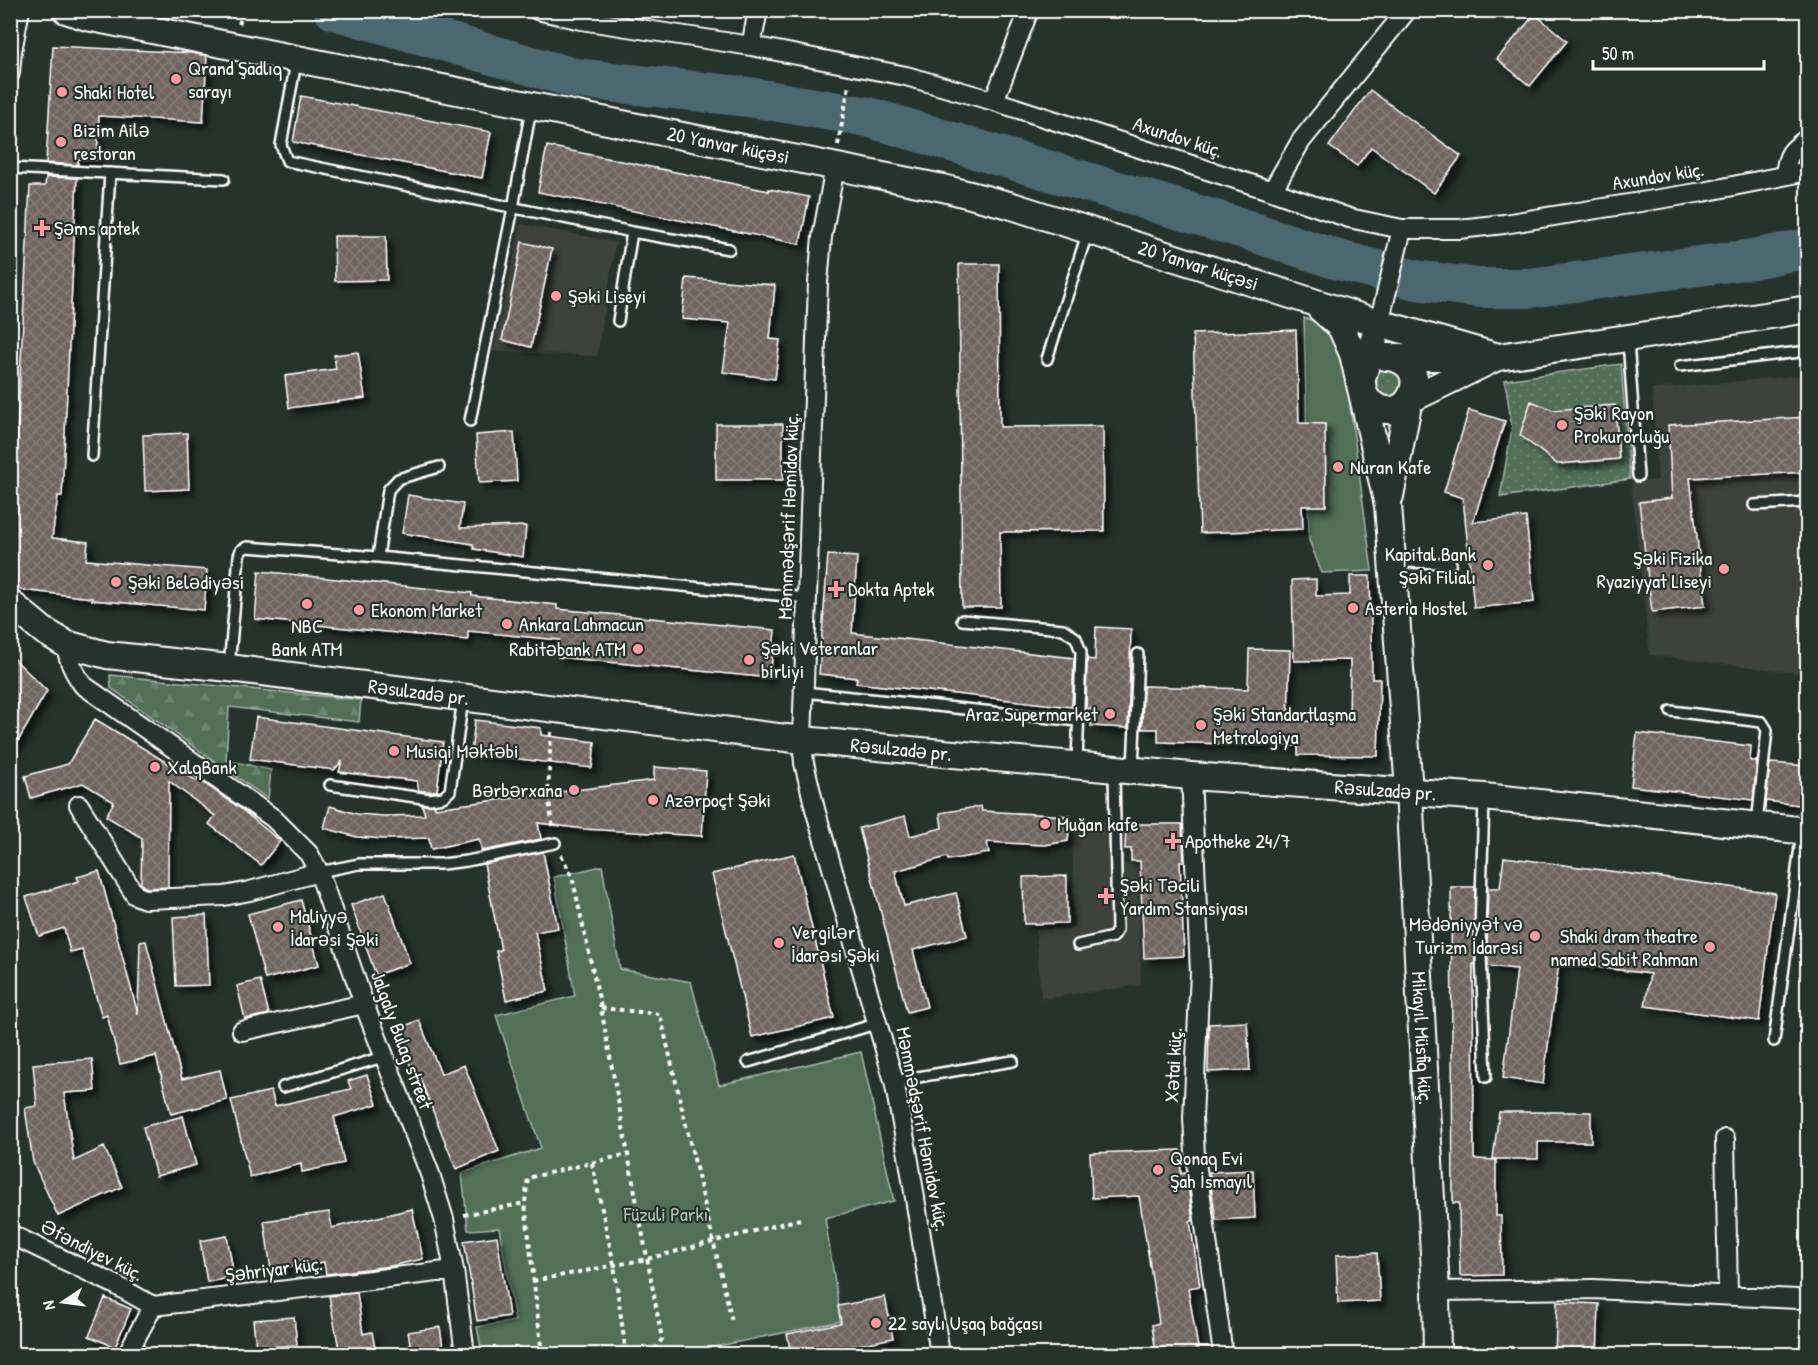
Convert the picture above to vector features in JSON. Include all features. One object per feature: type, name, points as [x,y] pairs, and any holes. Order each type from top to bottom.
[{"type":"main road","name":"20 Yanvar küçəsi","points":[[66,10],[87,17],[961,193],[1009,205],[1311,302],[1381,315],[1498,357]]},
{"type":"main road","points":[[1311,302],[1341,327],[1370,403],[1385,410],[1402,406],[1409,400],[1498,357]]},
{"type":"main road","points":[[1388,505],[1362,383],[1365,370],[1371,363],[1498,357],[1808,309]]},
{"type":"main road","points":[[1362,383],[1381,315]]},
{"type":"main road","points":[[1381,315],[1399,360],[1415,384],[1409,400],[1388,505]]},
{"type":"main road","name":"Mikayıl Müsfiq küç.","points":[[1388,505],[1394,562],[1409,791],[1436,1291],[1437,1354]]},
{"type":"main road","name":"Rəsulzadə pr.","points":[[10,603],[44,631],[66,644],[107,655],[229,668],[802,740],[1191,776],[1484,797],[1805,830]]},
{"type":"street","points":[[10,73],[20,10]]},
{"type":"street","name":"Axundov küç.","points":[[537,10],[581,20],[751,46],[874,69],[994,101],[1349,218],[1402,229],[1459,229],[1504,224],[1702,192],[1808,171]]},
{"type":"street","points":[[751,46],[758,10]]},
{"type":"street","points":[[994,101],[1029,10]]},
{"type":"street","points":[[1272,191],[1301,141],[1407,10]]},
{"type":"street","points":[[1785,175],[1786,159],[1793,148],[1808,138]]},
{"type":"street","name":"Məmmədşərif Həmidov küç.","points":[[835,167],[822,237],[818,283],[802,740],[808,785],[894,1081],[940,1354]]},
{"type":"street","points":[[1381,315],[1402,229]]},
{"type":"street","name":"Jalgaly Bulag street","points":[[66,644],[73,671],[83,685],[273,818],[309,854],[319,872],[383,1057],[430,1174],[444,1219],[454,1270],[465,1354]]},
{"type":"street","name":"Xətai küç.","points":[[1191,776],[1200,973],[1193,1118],[1195,1155],[1223,1354]]},
{"type":"street","points":[[79,805],[135,895],[145,899],[224,896],[319,872]]},
{"type":"street","points":[[242,1031],[364,1004]]},
{"type":"street","points":[[1725,1139],[1728,1295]]},
{"type":"street","name":"Əfəndiyev küç.","points":[[10,1234],[114,1284],[153,1306]]},
{"type":"street","name":"Şəhriyar küç.","points":[[153,1306],[454,1270]]},
{"type":"street","points":[[1436,1291],[1593,1288],[1797,1299]]},
{"type":"street","points":[[127,1354],[153,1306]]},
{"type":"lane","points":[[297,58],[281,145],[287,161],[632,232],[729,249]]},
{"type":"lane","points":[[470,421],[532,106]]},
{"type":"lane","points":[[10,168],[224,179]]},
{"type":"lane","points":[[92,456],[110,173]]},
{"type":"lane","points":[[1047,359],[1088,231]]},
{"type":"lane","points":[[618,321],[632,232]]},
{"type":"lane","points":[[1628,338],[1638,476]]},
{"type":"lane","points":[[1680,366],[1808,351]]},
{"type":"lane","points":[[378,557],[388,490],[398,479],[439,467]]},
{"type":"lane","points":[[1754,506],[1808,502]]},
{"type":"lane","points":[[229,668],[241,550],[247,547],[378,557],[808,598]]},
{"type":"lane","points":[[1394,562],[1451,563]]},
{"type":"lane","points":[[962,620],[1063,629],[1076,638],[1081,652],[1077,766]]},
{"type":"lane","points":[[1078,945],[1113,937],[1117,930],[1124,770],[1138,654]]},
{"type":"lane","points":[[804,692],[1078,721]]},
{"type":"lane","points":[[330,785],[430,799],[443,797],[450,791],[463,699]]},
{"type":"lane","points":[[1671,711],[1761,722],[1767,730],[1757,824]]},
{"type":"lane","points":[[1484,797],[1480,931],[1486,1077]]},
{"type":"lane","points":[[1774,1041],[1805,830]]},
{"type":"lane","points":[[319,872],[359,864],[442,864],[467,861],[555,843]]},
{"type":"lane","points":[[747,1062],[879,1023]]},
{"type":"lane","points":[[283,1087],[383,1057]]},
{"type":"lane","points":[[894,1081],[1012,1061]]},
{"type":"path","points":[[241,17],[244,10]]},
{"type":"path","points":[[839,137],[848,90]]},
{"type":"path","points":[[553,710],[548,794],[555,843],[572,876],[601,1008],[662,1339],[652,1354]]},
{"type":"path","points":[[601,1008],[660,1014],[732,1321]]},
{"type":"path","points":[[542,1354],[525,1203],[528,1178],[628,1154]]},
{"type":"path","points":[[592,1163],[614,1265],[626,1354]]},
{"type":"path","points":[[444,1219],[525,1203]]},
{"type":"path","points":[[533,1281],[647,1259],[800,1219]]},
{"type":"shaded area","name":"Şəki Liseyi","points":[[521,224],[616,242],[597,356],[493,351]]},
{"type":"shaded area","name":"Şəki Fizika Ryaziyyat Liseyi","points":[[1807,375],[1807,674],[1650,655],[1631,483],[1658,480],[1652,389]]},
{"type":"shaded area","name":"Şəki Təcili Yardım Stansiyası","points":[[1123,820],[1124,864],[1138,865],[1141,985],[1041,999],[1036,929],[1074,927],[1072,821]]},
{"type":"green space","points":[[1304,318],[1320,323],[1337,344],[1346,375],[1372,571],[1322,573],[1309,540]]},
{"type":"green space","points":[[1621,364],[1630,479],[1500,497],[1512,428],[1505,380]]},
{"type":"green space","points":[[1387,369],[1397,373],[1401,383],[1397,393],[1387,397],[1377,393],[1373,383],[1377,373]]},
{"type":"green space","points":[[110,675],[361,700],[359,722],[229,707],[226,760],[271,770],[268,799],[111,688]]},
{"type":"green space","name":"Füzuli Parkı","points":[[602,866],[620,969],[691,982],[719,1085],[861,1052],[894,1201],[825,1218],[841,1321],[680,1354],[482,1354],[477,1327],[515,1321],[499,1228],[468,1230],[462,1173],[541,1148],[496,1015],[575,996],[554,877]]},
{"type":"building","points":[[1535,14],[1567,41],[1530,86],[1497,59]]},
{"type":"building","points":[[53,46],[192,53],[207,56],[203,122],[99,116],[97,160],[78,159],[78,165],[46,163]]},
{"type":"building","points":[[1370,90],[1461,156],[1434,193],[1371,147],[1357,166],[1329,146]]},
{"type":"building","points":[[301,96],[491,132],[482,178],[293,142]]},
{"type":"building","points":[[547,146],[809,197],[800,244],[538,192]]},
{"type":"building","points":[[46,177],[77,178],[62,496],[58,496],[52,538],[88,542],[86,560],[207,570],[204,610],[92,600],[92,598],[21,590],[10,573],[30,186],[45,186]]},
{"type":"building","points":[[334,236],[386,236],[387,280],[335,281]]},
{"type":"building","points":[[522,242],[552,249],[531,347],[502,340]]},
{"type":"building","points":[[959,264],[999,264],[1000,427],[1103,426],[1104,531],[1000,532],[1001,607],[962,607]]},
{"type":"building","points":[[686,278],[775,285],[770,339],[780,340],[775,379],[723,372],[730,323],[682,319]]},
{"type":"building","points":[[1296,330],[1299,423],[1325,424],[1326,506],[1302,506],[1303,529],[1200,533],[1193,334]]},
{"type":"building","points":[[358,352],[365,398],[289,408],[285,376],[336,369],[334,355]]},
{"type":"building","points":[[1531,401],[1553,410],[1615,405],[1619,459],[1557,464],[1520,435]]},
{"type":"building","points":[[1469,410],[1505,421],[1473,522],[1526,517],[1534,602],[1474,608],[1463,498],[1444,492]]},
{"type":"building","points":[[1808,417],[1808,472],[1690,478],[1705,606],[1652,612],[1639,502],[1672,498],[1668,425]]},
{"type":"building","points":[[716,424],[783,424],[783,480],[716,480]]},
{"type":"building","points":[[514,432],[517,481],[479,483],[476,435]]},
{"type":"building","points":[[187,433],[189,489],[145,491],[143,435]]},
{"type":"building","points":[[408,495],[463,504],[460,528],[526,526],[523,557],[474,549],[473,544],[402,533]]},
{"type":"building","points":[[828,555],[857,557],[852,633],[1074,658],[1072,707],[856,683],[857,678],[819,674]]},
{"type":"building","points":[[259,571],[472,593],[472,596],[557,605],[557,609],[775,630],[770,678],[558,657],[559,640],[468,631],[468,640],[255,619]]},
{"type":"building","points":[[1350,576],[1370,576],[1372,679],[1380,679],[1378,756],[1298,755],[1298,746],[1158,742],[1158,729],[1142,729],[1143,686],[1248,689],[1249,649],[1290,650],[1288,721],[1349,722],[1350,660],[1294,661],[1292,580],[1316,579],[1316,596],[1350,595]]},
{"type":"building","points":[[1096,627],[1131,629],[1128,728],[1091,726],[1092,709],[1086,708],[1087,659],[1095,660]]},
{"type":"building","points":[[10,655],[47,691],[10,755]]},
{"type":"building","points":[[256,717],[443,742],[437,791],[419,791],[417,781],[339,772],[342,761],[334,770],[250,759]]},
{"type":"building","points":[[95,719],[197,781],[198,779],[241,809],[280,841],[261,865],[209,824],[215,816],[169,781],[168,887],[147,888],[143,886],[141,883],[142,838],[106,816],[114,802],[83,783],[31,798],[25,776],[68,764]]},
{"type":"building","points":[[475,720],[541,728],[541,735],[595,742],[592,768],[471,753]]},
{"type":"building","points":[[1637,733],[1751,746],[1750,761],[1757,761],[1753,800],[1631,786]]},
{"type":"building","points":[[1770,763],[1808,766],[1808,806],[1766,801]]},
{"type":"building","points":[[654,767],[706,771],[702,836],[584,829],[538,823],[541,839],[482,851],[479,839],[431,849],[429,838],[357,837],[324,828],[330,806],[357,814],[425,815],[422,805],[435,805],[435,808],[654,780]]},
{"type":"building","points":[[981,806],[982,811],[1070,816],[1068,841],[1045,845],[987,842],[989,853],[948,860],[947,857],[895,871],[904,906],[956,893],[967,936],[913,950],[927,1007],[907,1012],[859,828],[905,816],[910,836],[942,828],[940,813]]},
{"type":"building","points":[[1126,824],[1182,824],[1184,862],[1180,862],[1184,956],[1144,958],[1140,861],[1131,861],[1131,849],[1125,849]]},
{"type":"building","points":[[543,852],[558,928],[535,932],[548,991],[506,1000],[496,951],[501,950],[484,864]]},
{"type":"building","points":[[794,854],[834,1018],[752,1037],[712,874]]},
{"type":"building","points":[[1504,857],[1775,893],[1759,1021],[1645,1006],[1650,974],[1559,962],[1543,1084],[1503,1078],[1517,969],[1488,966],[1487,931],[1488,888],[1500,888]]},
{"type":"building","points":[[99,871],[138,1014],[140,942],[146,941],[182,1079],[220,1070],[227,1100],[171,1114],[156,1056],[120,1064],[107,1015],[102,1017],[82,949],[70,952],[64,928],[39,936],[26,897],[79,881],[77,877]]},
{"type":"building","points":[[1067,876],[1067,923],[1024,924],[1023,877]]},
{"type":"building","points":[[1451,887],[1475,887],[1474,1159],[1496,1160],[1496,1216],[1501,1216],[1502,1275],[1460,1276],[1459,1203],[1453,1203]]},
{"type":"building","points":[[385,893],[410,963],[376,975],[351,905]]},
{"type":"building","points":[[301,900],[319,965],[265,979],[248,914]]},
{"type":"building","points":[[206,915],[209,985],[176,986],[173,917]]},
{"type":"building","points":[[260,980],[269,1014],[245,1019],[237,986]]},
{"type":"building","points":[[419,1020],[441,1074],[464,1065],[499,1151],[456,1169],[419,1076],[415,1077],[396,1030]]},
{"type":"building","points":[[1247,1022],[1250,1070],[1208,1072],[1209,1024]]},
{"type":"building","points":[[92,1059],[95,1091],[64,1093],[74,1161],[104,1147],[122,1187],[58,1216],[33,1162],[25,1108],[37,1106],[33,1064]]},
{"type":"building","points":[[367,1075],[377,1104],[334,1117],[344,1163],[302,1172],[301,1164],[250,1177],[231,1100],[271,1091],[275,1106],[351,1089],[348,1081]]},
{"type":"building","points":[[1499,1112],[1591,1112],[1591,1142],[1538,1142],[1538,1159],[1493,1159]]},
{"type":"building","points":[[183,1116],[196,1165],[156,1176],[143,1127]]},
{"type":"building","points":[[1180,1150],[1181,1174],[1186,1173],[1193,1221],[1190,1221],[1200,1286],[1188,1288],[1199,1354],[1156,1354],[1152,1325],[1159,1323],[1139,1196],[1092,1198],[1090,1153]]},
{"type":"building","points":[[1253,1170],[1255,1218],[1216,1220],[1209,1172]]},
{"type":"building","points":[[412,1209],[423,1259],[391,1266],[326,1274],[324,1262],[271,1270],[264,1221],[329,1212],[332,1228]]},
{"type":"building","points":[[227,1236],[234,1277],[207,1282],[200,1241]]},
{"type":"building","points":[[497,1236],[509,1316],[477,1321],[464,1241]]},
{"type":"building","points":[[1377,1253],[1380,1301],[1338,1303],[1336,1255]]},
{"type":"building","points":[[357,1293],[363,1334],[372,1332],[376,1354],[340,1354],[329,1296]]},
{"type":"building","points":[[885,1297],[893,1338],[839,1349],[840,1354],[791,1354],[787,1334],[841,1323],[838,1306]]},
{"type":"building","points":[[105,1298],[131,1309],[115,1347],[89,1336]]},
{"type":"building","points":[[1557,1302],[1599,1304],[1597,1354],[1555,1354]]},
{"type":"building","points":[[294,1317],[297,1345],[256,1348],[253,1320]]},
{"type":"building","points":[[440,1327],[444,1354],[412,1354],[408,1332]]},
{"type":"waterway","points":[[334,10],[574,78],[749,97],[868,117],[1238,227],[1335,259],[1416,280],[1479,288],[1529,288],[1753,259],[1808,248]]},
{"type":"place","name":"Qrand Şadlıq sarayı","points":[[176,79]]},
{"type":"place","name":"Shaki Hotel","points":[[62,92]]},
{"type":"place","name":"Bizim Ailə restoran","points":[[61,142]]},
{"type":"place","name":"Şəms aptek","points":[[42,228]]},
{"type":"place","name":"Şəki Liseyi","points":[[556,296]]},
{"type":"place","name":"Şəki Rayon Prokurorluğu","points":[[1562,425]]},
{"type":"place","name":"Nuran Kafe","points":[[1338,467]]},
{"type":"place","name":"Kapital Bank Şəki Filialı","points":[[1488,565]]},
{"type":"place","name":"Şəki Fizika Ryaziyyat Liseyi","points":[[1724,569]]},
{"type":"place","name":"Şəki Belədiyəsi","points":[[116,582]]},
{"type":"place","name":"Dokta Aptek","points":[[836,589]]},
{"type":"place","name":"NBC Bank ATM","points":[[307,604]]},
{"type":"place","name":"Asteria Hostel","points":[[1353,608]]},
{"type":"place","name":"Ekonom Market","points":[[359,610]]},
{"type":"place","name":"Ankara Lahmacun","points":[[507,624]]},
{"type":"place","name":"Rabitəbank ATM","points":[[638,649]]},
{"type":"place","name":"Şəki Veteranlar birliyi","points":[[749,660]]},
{"type":"place","name":"Araz Supermarket","points":[[1110,714]]},
{"type":"place","name":"Şəki Standartlaşma Metrologiya","points":[[1201,725]]},
{"type":"place","name":"Musiqi Məktəbi","points":[[394,751]]},
{"type":"place","name":"XalqBank","points":[[155,767]]},
{"type":"place","name":"Bərbərxana","points":[[574,790]]},
{"type":"place","name":"Azərpoçt Şəki","points":[[653,800]]},
{"type":"place","name":"Muğan kafe","points":[[1045,824]]},
{"type":"place","name":"Apotheke 24/7","points":[[1173,841]]},
{"type":"place","name":"Şəki Təcili Yardım Stansiyası","points":[[1106,896]]},
{"type":"place","name":"Maliyyə İdarəsi Şəki","points":[[278,927]]},
{"type":"place","name":"Mədəniyyət və Turizm İdarəsi","points":[[1535,936]]},
{"type":"place","name":"Vergilər İdarəsi Şəki","points":[[779,943]]},
{"type":"place","name":"Shaki dram theatre named Sabit Rahman","points":[[1710,947]]},
{"type":"place","name":"Qonaq Evi Şah İsmayıl","points":[[1158,1170]]},
{"type":"place","name":"22 saylı Uşaq bağçası","points":[[876,1323]]}]
